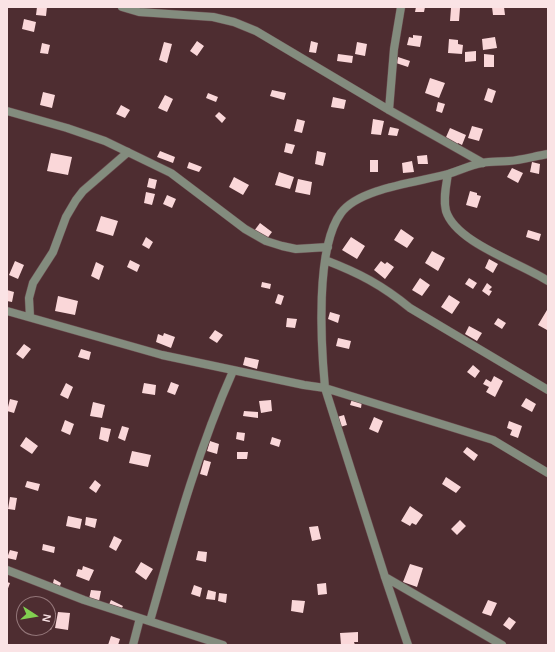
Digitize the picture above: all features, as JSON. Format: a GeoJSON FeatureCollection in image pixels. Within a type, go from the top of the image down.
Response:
{"type":"FeatureCollection","features":[{"type":"Feature","properties":{"kind":"street"},"geometry":{"type":"LineString","coordinates":[[122,7],[139,12],[213,17],[234,22],[256,31],[389,110],[483,163]]}},
{"type":"Feature","properties":{"kind":"street"},"geometry":{"type":"LineString","coordinates":[[389,110],[394,49],[401,7]]}},
{"type":"Feature","properties":{"kind":"street"},"geometry":{"type":"LineString","coordinates":[[7,111],[67,128],[105,141],[171,173],[245,229],[266,241],[296,249],[328,247]]}},
{"type":"Feature","properties":{"kind":"street"},"geometry":{"type":"LineString","coordinates":[[30,317],[29,298],[33,283],[53,252],[66,217],[76,200],[83,191],[128,152]]}},
{"type":"Feature","properties":{"kind":"street"},"geometry":{"type":"LineString","coordinates":[[408,645],[325,388],[322,356],[322,304],[328,247],[334,226],[342,212],[360,198],[381,190],[448,174],[483,163],[511,161],[548,154]]}},
{"type":"Feature","properties":{"kind":"street"},"geometry":{"type":"LineString","coordinates":[[448,174],[445,189],[446,210],[450,221],[460,231],[508,260],[548,280]]}},
{"type":"Feature","properties":{"kind":"street"},"geometry":{"type":"LineString","coordinates":[[326,260],[361,275],[390,292],[410,308],[548,390]]}},
{"type":"Feature","properties":{"kind":"street"},"geometry":{"type":"LineString","coordinates":[[7,311],[162,355],[233,371],[325,388],[493,440],[548,473]]}},
{"type":"Feature","properties":{"kind":"street"},"geometry":{"type":"LineString","coordinates":[[150,622],[186,494],[233,371]]}},
{"type":"Feature","properties":{"kind":"street"},"geometry":{"type":"LineString","coordinates":[[7,570],[84,600],[223,645]]}},
{"type":"Feature","properties":{"kind":"street"},"geometry":{"type":"LineString","coordinates":[[385,577],[502,645]]}},
{"type":"Feature","properties":{"kind":"street"},"geometry":{"type":"LineString","coordinates":[[133,645],[140,618]]}},
{"type":"Feature","properties":{"kind":"building"},"geometry":{"type":"Polygon","coordinates":[[[37,7],[47,7],[46,16],[36,15],[37,7]]]}},
{"type":"Feature","properties":{"kind":"building"},"geometry":{"type":"Polygon","coordinates":[[[416,7],[425,7],[424,12],[415,12],[416,7]]]}},
{"type":"Feature","properties":{"kind":"building"},"geometry":{"type":"Polygon","coordinates":[[[492,7],[504,7],[505,15],[493,15],[492,7]]]}},
{"type":"Feature","properties":{"kind":"building"},"geometry":{"type":"Polygon","coordinates":[[[451,8],[460,8],[459,21],[450,21],[451,8]]]}},
{"type":"Feature","properties":{"kind":"building"},"geometry":{"type":"Polygon","coordinates":[[[24,19],[36,22],[34,32],[22,29],[24,19]]]}},
{"type":"Feature","properties":{"kind":"building"},"geometry":{"type":"Polygon","coordinates":[[[413,35],[422,36],[420,47],[407,45],[409,37],[413,38],[413,35]]]}},
{"type":"Feature","properties":{"kind":"building"},"geometry":{"type":"Polygon","coordinates":[[[495,37],[497,48],[483,50],[482,39],[495,37]]]}},
{"type":"Feature","properties":{"kind":"building"},"geometry":{"type":"Polygon","coordinates":[[[449,39],[458,40],[458,44],[463,45],[462,54],[448,53],[449,39]]]}},
{"type":"Feature","properties":{"kind":"building"},"geometry":{"type":"Polygon","coordinates":[[[197,41],[204,46],[197,56],[190,51],[197,41]]]}},
{"type":"Feature","properties":{"kind":"building"},"geometry":{"type":"Polygon","coordinates":[[[311,41],[318,43],[316,53],[309,52],[311,41]]]}},
{"type":"Feature","properties":{"kind":"building"},"geometry":{"type":"Polygon","coordinates":[[[164,42],[172,44],[167,63],[159,60],[164,42]]]}},
{"type":"Feature","properties":{"kind":"building"},"geometry":{"type":"Polygon","coordinates":[[[357,42],[367,44],[365,56],[355,54],[357,42]]]}},
{"type":"Feature","properties":{"kind":"building"},"geometry":{"type":"Polygon","coordinates":[[[42,43],[50,45],[48,54],[40,53],[42,43]]]}},
{"type":"Feature","properties":{"kind":"building"},"geometry":{"type":"Polygon","coordinates":[[[476,51],[476,61],[465,62],[465,52],[476,51]]]}},
{"type":"Feature","properties":{"kind":"building"},"geometry":{"type":"Polygon","coordinates":[[[338,54],[353,56],[352,63],[337,61],[338,54]]]}},
{"type":"Feature","properties":{"kind":"building"},"geometry":{"type":"Polygon","coordinates":[[[484,54],[494,55],[494,67],[484,67],[484,54]]]}},
{"type":"Feature","properties":{"kind":"building"},"geometry":{"type":"Polygon","coordinates":[[[398,57],[410,61],[408,67],[396,63],[398,57]]]}},
{"type":"Feature","properties":{"kind":"building"},"geometry":{"type":"Polygon","coordinates":[[[430,78],[445,83],[439,98],[425,93],[430,78]]]}},
{"type":"Feature","properties":{"kind":"building"},"geometry":{"type":"Polygon","coordinates":[[[488,88],[496,91],[492,103],[484,100],[488,88]]]}},
{"type":"Feature","properties":{"kind":"building"},"geometry":{"type":"Polygon","coordinates":[[[272,90],[286,93],[284,100],[270,96],[272,90]]]}},
{"type":"Feature","properties":{"kind":"building"},"geometry":{"type":"Polygon","coordinates":[[[43,92],[55,95],[52,108],[40,105],[43,92]]]}},
{"type":"Feature","properties":{"kind":"building"},"geometry":{"type":"Polygon","coordinates":[[[208,93],[218,97],[216,102],[206,98],[208,93]]]}},
{"type":"Feature","properties":{"kind":"building"},"geometry":{"type":"Polygon","coordinates":[[[165,95],[173,99],[167,112],[158,108],[165,95]]]}},
{"type":"Feature","properties":{"kind":"building"},"geometry":{"type":"Polygon","coordinates":[[[333,97],[346,100],[344,109],[331,107],[333,97]]]}},
{"type":"Feature","properties":{"kind":"building"},"geometry":{"type":"Polygon","coordinates":[[[438,102],[445,104],[442,113],[436,111],[438,102]]]}},
{"type":"Feature","properties":{"kind":"building"},"geometry":{"type":"Polygon","coordinates":[[[121,105],[130,110],[125,118],[116,114],[121,105]]]}},
{"type":"Feature","properties":{"kind":"building"},"geometry":{"type":"Polygon","coordinates":[[[219,112],[226,118],[222,123],[215,116],[219,112]]]}},
{"type":"Feature","properties":{"kind":"building"},"geometry":{"type":"Polygon","coordinates":[[[297,119],[305,121],[302,133],[294,131],[297,119]]]}},
{"type":"Feature","properties":{"kind":"building"},"geometry":{"type":"Polygon","coordinates":[[[373,119],[384,121],[381,135],[371,134],[373,119]]]}},
{"type":"Feature","properties":{"kind":"building"},"geometry":{"type":"Polygon","coordinates":[[[472,126],[483,129],[479,141],[468,138],[472,126]]]}},
{"type":"Feature","properties":{"kind":"building"},"geometry":{"type":"Polygon","coordinates":[[[390,127],[399,129],[397,136],[388,135],[390,127]]]}},
{"type":"Feature","properties":{"kind":"building"},"geometry":{"type":"Polygon","coordinates":[[[450,128],[466,135],[462,145],[458,143],[455,150],[443,144],[450,128]]]}},
{"type":"Feature","properties":{"kind":"building"},"geometry":{"type":"Polygon","coordinates":[[[286,143],[295,145],[292,154],[284,152],[286,143]]]}},
{"type":"Feature","properties":{"kind":"building"},"geometry":{"type":"Polygon","coordinates":[[[160,151],[175,157],[173,163],[157,157],[160,151]]]}},
{"type":"Feature","properties":{"kind":"building"},"geometry":{"type":"Polygon","coordinates":[[[317,151],[326,153],[323,166],[315,164],[317,151]]]}},
{"type":"Feature","properties":{"kind":"building"},"geometry":{"type":"Polygon","coordinates":[[[51,153],[72,157],[68,175],[47,171],[51,153]]]}},
{"type":"Feature","properties":{"kind":"building"},"geometry":{"type":"Polygon","coordinates":[[[427,155],[428,164],[418,164],[417,156],[427,155]]]}},
{"type":"Feature","properties":{"kind":"building"},"geometry":{"type":"Polygon","coordinates":[[[370,160],[378,160],[378,172],[370,172],[370,160]]]}},
{"type":"Feature","properties":{"kind":"building"},"geometry":{"type":"Polygon","coordinates":[[[412,161],[414,172],[403,173],[402,163],[412,161]]]}},
{"type":"Feature","properties":{"kind":"building"},"geometry":{"type":"Polygon","coordinates":[[[189,162],[202,167],[199,172],[187,168],[189,162]]]}},
{"type":"Feature","properties":{"kind":"building"},"geometry":{"type":"Polygon","coordinates":[[[532,162],[540,164],[539,174],[530,172],[532,162]]]}},
{"type":"Feature","properties":{"kind":"building"},"geometry":{"type":"Polygon","coordinates":[[[512,168],[523,173],[518,183],[507,177],[512,168]]]}},
{"type":"Feature","properties":{"kind":"building"},"geometry":{"type":"Polygon","coordinates":[[[279,172],[294,177],[290,189],[275,185],[279,172]]]}},
{"type":"Feature","properties":{"kind":"building"},"geometry":{"type":"Polygon","coordinates":[[[234,177],[249,185],[243,195],[229,187],[234,177]]]}},
{"type":"Feature","properties":{"kind":"building"},"geometry":{"type":"Polygon","coordinates":[[[149,178],[157,180],[155,189],[147,187],[149,178]]]}},
{"type":"Feature","properties":{"kind":"building"},"geometry":{"type":"Polygon","coordinates":[[[298,179],[312,182],[310,195],[295,192],[298,179]]]}},
{"type":"Feature","properties":{"kind":"building"},"geometry":{"type":"Polygon","coordinates":[[[470,191],[481,196],[477,208],[466,205],[470,191]]]}},
{"type":"Feature","properties":{"kind":"building"},"geometry":{"type":"Polygon","coordinates":[[[146,192],[155,194],[152,205],[144,203],[146,192]]]}},
{"type":"Feature","properties":{"kind":"building"},"geometry":{"type":"Polygon","coordinates":[[[167,195],[176,199],[172,208],[163,204],[167,195]]]}},
{"type":"Feature","properties":{"kind":"building"},"geometry":{"type":"Polygon","coordinates":[[[101,216],[118,221],[113,236],[96,231],[101,216]]]}},
{"type":"Feature","properties":{"kind":"building"},"geometry":{"type":"Polygon","coordinates":[[[260,223],[272,232],[266,240],[254,231],[260,223]]]}},
{"type":"Feature","properties":{"kind":"building"},"geometry":{"type":"Polygon","coordinates":[[[401,229],[414,238],[407,248],[394,240],[401,229]]]}},
{"type":"Feature","properties":{"kind":"building"},"geometry":{"type":"Polygon","coordinates":[[[528,230],[541,234],[539,241],[526,237],[528,230]]]}},
{"type":"Feature","properties":{"kind":"building"},"geometry":{"type":"Polygon","coordinates":[[[146,237],[153,242],[149,249],[142,245],[146,237]]]}},
{"type":"Feature","properties":{"kind":"building"},"geometry":{"type":"Polygon","coordinates":[[[351,237],[365,246],[357,259],[342,250],[351,237]]]}},
{"type":"Feature","properties":{"kind":"building"},"geometry":{"type":"Polygon","coordinates":[[[432,251],[445,258],[438,271],[425,263],[432,251]]]}},
{"type":"Feature","properties":{"kind":"building"},"geometry":{"type":"Polygon","coordinates":[[[489,259],[498,264],[493,273],[485,268],[489,259]]]}},
{"type":"Feature","properties":{"kind":"building"},"geometry":{"type":"Polygon","coordinates":[[[130,260],[140,265],[137,272],[127,267],[130,260]]]}},
{"type":"Feature","properties":{"kind":"building"},"geometry":{"type":"Polygon","coordinates":[[[15,261],[24,265],[18,279],[9,275],[15,261]]]}},
{"type":"Feature","properties":{"kind":"building"},"geometry":{"type":"Polygon","coordinates":[[[381,261],[385,264],[387,262],[394,267],[385,279],[374,270],[381,261]]]}},
{"type":"Feature","properties":{"kind":"building"},"geometry":{"type":"Polygon","coordinates":[[[96,262],[104,266],[99,280],[91,276],[96,262]]]}},
{"type":"Feature","properties":{"kind":"building"},"geometry":{"type":"Polygon","coordinates":[[[420,278],[430,285],[422,296],[412,290],[420,278]]]}},
{"type":"Feature","properties":{"kind":"building"},"geometry":{"type":"Polygon","coordinates":[[[469,278],[477,283],[473,289],[465,284],[469,278]]]}},
{"type":"Feature","properties":{"kind":"building"},"geometry":{"type":"Polygon","coordinates":[[[262,282],[271,284],[270,289],[261,287],[262,282]]]}},
{"type":"Feature","properties":{"kind":"building"},"geometry":{"type":"Polygon","coordinates":[[[487,283],[492,287],[489,290],[492,291],[489,296],[482,291],[487,283]]]}},
{"type":"Feature","properties":{"kind":"building"},"geometry":{"type":"Polygon","coordinates":[[[7,290],[14,292],[12,302],[7,301],[7,290]]]}},
{"type":"Feature","properties":{"kind":"building"},"geometry":{"type":"Polygon","coordinates":[[[278,294],[284,296],[281,305],[275,303],[278,294]]]}},
{"type":"Feature","properties":{"kind":"building"},"geometry":{"type":"Polygon","coordinates":[[[449,295],[460,302],[452,314],[441,307],[449,295]]]}},
{"type":"Feature","properties":{"kind":"building"},"geometry":{"type":"Polygon","coordinates":[[[58,296],[78,301],[75,315],[55,311],[58,296]]]}},
{"type":"Feature","properties":{"kind":"building"},"geometry":{"type":"Polygon","coordinates":[[[547,310],[548,311],[547,330],[538,325],[547,310]]]}},
{"type":"Feature","properties":{"kind":"building"},"geometry":{"type":"Polygon","coordinates":[[[330,312],[340,315],[338,323],[328,319],[330,312]]]}},
{"type":"Feature","properties":{"kind":"building"},"geometry":{"type":"Polygon","coordinates":[[[287,318],[297,319],[295,328],[286,327],[287,318]]]}},
{"type":"Feature","properties":{"kind":"building"},"geometry":{"type":"Polygon","coordinates":[[[498,318],[506,323],[502,329],[494,324],[498,318]]]}},
{"type":"Feature","properties":{"kind":"building"},"geometry":{"type":"Polygon","coordinates":[[[469,326],[482,333],[477,341],[465,334],[469,326]]]}},
{"type":"Feature","properties":{"kind":"building"},"geometry":{"type":"Polygon","coordinates":[[[215,330],[223,335],[217,343],[209,338],[215,330]]]}},
{"type":"Feature","properties":{"kind":"building"},"geometry":{"type":"Polygon","coordinates":[[[164,333],[175,337],[171,348],[156,342],[158,334],[163,336],[164,333]]]}},
{"type":"Feature","properties":{"kind":"building"},"geometry":{"type":"Polygon","coordinates":[[[338,338],[351,341],[349,349],[336,346],[338,338]]]}},
{"type":"Feature","properties":{"kind":"building"},"geometry":{"type":"Polygon","coordinates":[[[24,344],[31,349],[23,359],[16,354],[24,344]]]}},
{"type":"Feature","properties":{"kind":"building"},"geometry":{"type":"Polygon","coordinates":[[[81,349],[91,352],[89,360],[78,357],[81,349]]]}},
{"type":"Feature","properties":{"kind":"building"},"geometry":{"type":"Polygon","coordinates":[[[245,357],[259,360],[257,369],[243,365],[245,357]]]}},
{"type":"Feature","properties":{"kind":"building"},"geometry":{"type":"Polygon","coordinates":[[[473,365],[480,371],[475,378],[467,372],[473,365]]]}},
{"type":"Feature","properties":{"kind":"building"},"geometry":{"type":"Polygon","coordinates":[[[494,376],[503,381],[495,397],[486,392],[489,387],[483,384],[486,379],[491,382],[494,376]]]}},
{"type":"Feature","properties":{"kind":"building"},"geometry":{"type":"Polygon","coordinates":[[[171,382],[179,385],[175,395],[167,392],[171,382]]]}},
{"type":"Feature","properties":{"kind":"building"},"geometry":{"type":"Polygon","coordinates":[[[66,383],[73,387],[68,399],[60,395],[66,383]]]}},
{"type":"Feature","properties":{"kind":"building"},"geometry":{"type":"Polygon","coordinates":[[[144,383],[156,385],[155,395],[142,393],[144,383]]]}},
{"type":"Feature","properties":{"kind":"building"},"geometry":{"type":"Polygon","coordinates":[[[526,398],[536,404],[532,412],[521,406],[526,398]]]}},
{"type":"Feature","properties":{"kind":"building"},"geometry":{"type":"Polygon","coordinates":[[[10,399],[18,401],[14,413],[7,411],[10,399]]]}},
{"type":"Feature","properties":{"kind":"building"},"geometry":{"type":"Polygon","coordinates":[[[352,399],[362,401],[361,408],[350,405],[352,399]]]}},
{"type":"Feature","properties":{"kind":"building"},"geometry":{"type":"Polygon","coordinates":[[[271,400],[272,411],[261,413],[259,401],[271,400]]]}},
{"type":"Feature","properties":{"kind":"building"},"geometry":{"type":"Polygon","coordinates":[[[93,402],[105,405],[102,418],[90,416],[93,402]]]}},
{"type":"Feature","properties":{"kind":"building"},"geometry":{"type":"Polygon","coordinates":[[[244,411],[258,412],[258,418],[243,416],[244,411]]]}},
{"type":"Feature","properties":{"kind":"building"},"geometry":{"type":"Polygon","coordinates":[[[344,415],[347,425],[340,427],[337,417],[344,415]]]}},
{"type":"Feature","properties":{"kind":"building"},"geometry":{"type":"Polygon","coordinates":[[[374,417],[383,421],[378,433],[369,429],[374,417]]]}},
{"type":"Feature","properties":{"kind":"building"},"geometry":{"type":"Polygon","coordinates":[[[65,420],[74,424],[70,435],[61,431],[65,420]]]}},
{"type":"Feature","properties":{"kind":"building"},"geometry":{"type":"Polygon","coordinates":[[[509,421],[522,426],[518,438],[510,435],[512,430],[507,428],[509,421]]]}},
{"type":"Feature","properties":{"kind":"building"},"geometry":{"type":"Polygon","coordinates":[[[122,426],[129,428],[125,441],[118,438],[122,426]]]}},
{"type":"Feature","properties":{"kind":"building"},"geometry":{"type":"Polygon","coordinates":[[[101,427],[111,429],[108,442],[99,439],[101,427]]]}},
{"type":"Feature","properties":{"kind":"building"},"geometry":{"type":"Polygon","coordinates":[[[237,432],[245,433],[244,441],[236,439],[237,432]]]}},
{"type":"Feature","properties":{"kind":"building"},"geometry":{"type":"Polygon","coordinates":[[[26,437],[38,446],[32,454],[20,446],[26,437]]]}},
{"type":"Feature","properties":{"kind":"building"},"geometry":{"type":"Polygon","coordinates":[[[272,437],[281,440],[279,447],[270,444],[272,437]]]}},
{"type":"Feature","properties":{"kind":"building"},"geometry":{"type":"Polygon","coordinates":[[[210,441],[219,444],[217,454],[207,451],[210,441]]]}},
{"type":"Feature","properties":{"kind":"building"},"geometry":{"type":"Polygon","coordinates":[[[467,447],[478,455],[474,461],[463,452],[467,447]]]}},
{"type":"Feature","properties":{"kind":"building"},"geometry":{"type":"Polygon","coordinates":[[[132,451],[151,455],[148,467],[129,463],[132,451]]]}},
{"type":"Feature","properties":{"kind":"building"},"geometry":{"type":"Polygon","coordinates":[[[237,452],[248,452],[247,459],[237,459],[237,452]]]}},
{"type":"Feature","properties":{"kind":"building"},"geometry":{"type":"Polygon","coordinates":[[[204,460],[211,462],[207,476],[200,474],[204,460]]]}},
{"type":"Feature","properties":{"kind":"building"},"geometry":{"type":"Polygon","coordinates":[[[446,477],[461,487],[456,493],[442,484],[446,477]]]}},
{"type":"Feature","properties":{"kind":"building"},"geometry":{"type":"Polygon","coordinates":[[[95,480],[101,485],[96,493],[89,488],[95,480]]]}},
{"type":"Feature","properties":{"kind":"building"},"geometry":{"type":"Polygon","coordinates":[[[27,481],[40,484],[38,491],[25,487],[27,481]]]}},
{"type":"Feature","properties":{"kind":"building"},"geometry":{"type":"Polygon","coordinates":[[[10,497],[17,498],[15,510],[8,509],[10,497]]]}},
{"type":"Feature","properties":{"kind":"building"},"geometry":{"type":"Polygon","coordinates":[[[410,506],[423,515],[416,525],[412,523],[410,526],[401,521],[410,506]]]}},
{"type":"Feature","properties":{"kind":"building"},"geometry":{"type":"Polygon","coordinates":[[[68,516],[82,519],[80,529],[66,526],[68,516]]]}},
{"type":"Feature","properties":{"kind":"building"},"geometry":{"type":"Polygon","coordinates":[[[86,517],[97,519],[95,528],[85,525],[86,517]]]}},
{"type":"Feature","properties":{"kind":"building"},"geometry":{"type":"Polygon","coordinates":[[[460,520],[466,526],[457,535],[451,529],[460,520]]]}},
{"type":"Feature","properties":{"kind":"building"},"geometry":{"type":"Polygon","coordinates":[[[318,526],[321,539],[312,541],[309,527],[318,526]]]}},
{"type":"Feature","properties":{"kind":"building"},"geometry":{"type":"Polygon","coordinates":[[[114,536],[122,540],[116,551],[109,547],[114,536]]]}},
{"type":"Feature","properties":{"kind":"building"},"geometry":{"type":"Polygon","coordinates":[[[43,544],[55,547],[54,553],[42,550],[43,544]]]}},
{"type":"Feature","properties":{"kind":"building"},"geometry":{"type":"Polygon","coordinates":[[[10,550],[18,552],[16,560],[7,558],[10,550]]]}},
{"type":"Feature","properties":{"kind":"building"},"geometry":{"type":"Polygon","coordinates":[[[198,551],[207,552],[206,562],[196,560],[198,551]]]}},
{"type":"Feature","properties":{"kind":"building"},"geometry":{"type":"Polygon","coordinates":[[[141,562],[153,569],[146,580],[135,572],[141,562]]]}},
{"type":"Feature","properties":{"kind":"building"},"geometry":{"type":"Polygon","coordinates":[[[410,564],[423,568],[417,587],[403,582],[410,564]]]}},
{"type":"Feature","properties":{"kind":"building"},"geometry":{"type":"Polygon","coordinates":[[[83,566],[94,570],[89,581],[76,576],[78,569],[82,570],[83,566]]]}},
{"type":"Feature","properties":{"kind":"building"},"geometry":{"type":"Polygon","coordinates":[[[54,579],[61,583],[59,589],[52,587],[54,579]]]}},
{"type":"Feature","properties":{"kind":"building"},"geometry":{"type":"Polygon","coordinates":[[[7,582],[10,583],[7,591],[7,582]]]}},
{"type":"Feature","properties":{"kind":"building"},"geometry":{"type":"Polygon","coordinates":[[[326,583],[327,594],[318,595],[317,584],[326,583]]]}},
{"type":"Feature","properties":{"kind":"building"},"geometry":{"type":"Polygon","coordinates":[[[194,585],[202,588],[200,597],[191,594],[194,585]]]}},
{"type":"Feature","properties":{"kind":"building"},"geometry":{"type":"Polygon","coordinates":[[[91,590],[101,591],[99,601],[89,599],[91,590]]]}},
{"type":"Feature","properties":{"kind":"building"},"geometry":{"type":"Polygon","coordinates":[[[208,590],[216,592],[215,600],[206,599],[208,590]]]}},
{"type":"Feature","properties":{"kind":"building"},"geometry":{"type":"Polygon","coordinates":[[[219,593],[227,594],[226,603],[218,601],[219,593]]]}},
{"type":"Feature","properties":{"kind":"building"},"geometry":{"type":"Polygon","coordinates":[[[111,600],[123,606],[118,615],[107,609],[111,600]]]}},
{"type":"Feature","properties":{"kind":"building"},"geometry":{"type":"Polygon","coordinates":[[[292,600],[305,601],[303,613],[291,611],[292,600]]]}},
{"type":"Feature","properties":{"kind":"building"},"geometry":{"type":"Polygon","coordinates":[[[488,600],[497,603],[491,616],[482,613],[488,600]]]}},
{"type":"Feature","properties":{"kind":"building"},"geometry":{"type":"Polygon","coordinates":[[[58,612],[70,613],[68,630],[56,628],[58,612]]]}},
{"type":"Feature","properties":{"kind":"building"},"geometry":{"type":"Polygon","coordinates":[[[509,617],[516,622],[510,630],[503,625],[509,617]]]}},
{"type":"Feature","properties":{"kind":"building"},"geometry":{"type":"Polygon","coordinates":[[[358,632],[358,642],[354,642],[355,645],[341,645],[340,633],[358,632]]]}},
{"type":"Feature","properties":{"kind":"building"},"geometry":{"type":"Polygon","coordinates":[[[111,636],[120,639],[118,645],[108,645],[111,636]]]}}]}
